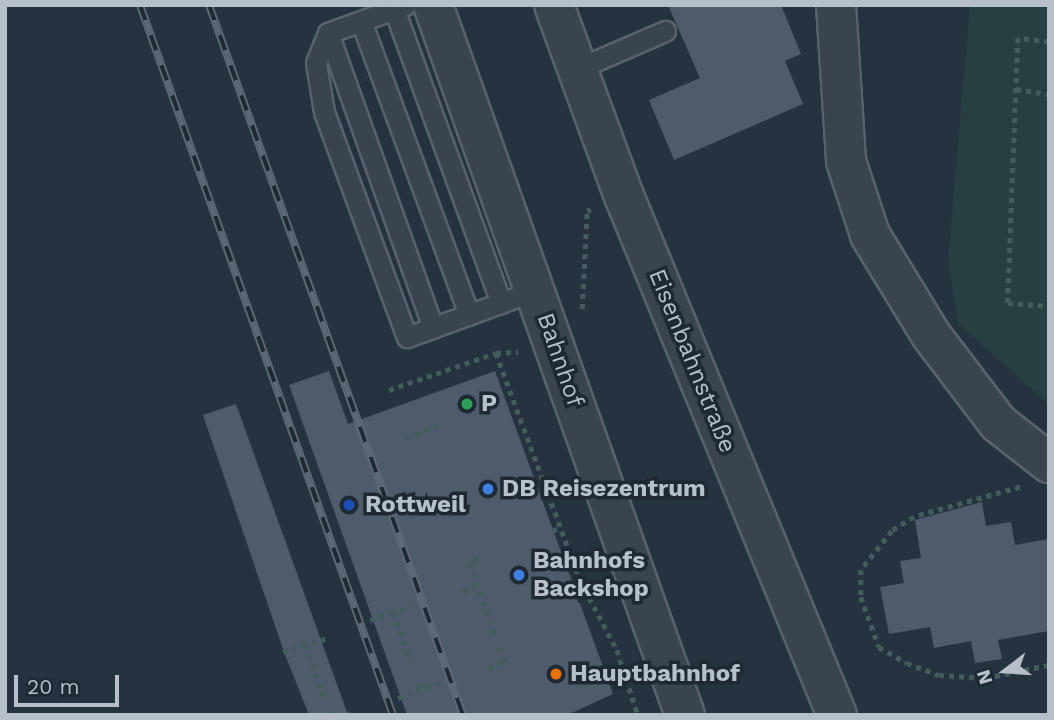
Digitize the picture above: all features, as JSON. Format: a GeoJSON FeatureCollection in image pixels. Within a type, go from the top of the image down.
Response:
{"type":"FeatureCollection","features":[{"type":"Feature","properties":{"kind":"street","name":"Bahnhof"},"geometry":{"type":"LineString","coordinates":[[433,5],[519,296],[685,715]]}},
{"type":"Feature","properties":{"kind":"street","name":"Eisenbahnstraße"},"geometry":{"type":"LineString","coordinates":[[554,5],[577,69],[837,715]]}},
{"type":"Feature","properties":{"kind":"street"},"geometry":{"type":"LineString","coordinates":[[836,5],[846,161],[870,235],[931,335],[1036,474]]}},
{"type":"Feature","properties":{"kind":"lane"},"geometry":{"type":"LineString","coordinates":[[399,7],[519,296],[407,337],[324,111],[316,62],[328,33],[399,7]]}},
{"type":"Feature","properties":{"kind":"lane"},"geometry":{"type":"LineString","coordinates":[[361,22],[469,315]]}},
{"type":"Feature","properties":{"kind":"lane"},"geometry":{"type":"LineString","coordinates":[[577,69],[665,31]]}},
{"type":"Feature","properties":{"kind":"lane"},"geometry":{"type":"LineString","coordinates":[[328,33],[433,328]]}},
{"type":"Feature","properties":{"kind":"path"},"geometry":{"type":"LineString","coordinates":[[1049,42],[1018,38],[1008,303],[1049,306]]}},
{"type":"Feature","properties":{"kind":"path"},"geometry":{"type":"LineString","coordinates":[[1016,89],[1049,94]]}},
{"type":"Feature","properties":{"kind":"path"},"geometry":{"type":"LineString","coordinates":[[581,317],[587,211],[601,205]]}},
{"type":"Feature","properties":{"kind":"path"},"geometry":{"type":"LineString","coordinates":[[389,390],[496,353],[580,580],[617,650],[638,715]]}},
{"type":"Feature","properties":{"kind":"path"},"geometry":{"type":"LineString","coordinates":[[407,438],[443,424]]}},
{"type":"Feature","properties":{"kind":"path"},"geometry":{"type":"LineString","coordinates":[[1036,474],[914,517],[892,531],[861,570],[861,597],[879,648],[907,663],[939,675],[985,678],[1049,665]]}},
{"type":"Feature","properties":{"kind":"path"},"geometry":{"type":"LineString","coordinates":[[552,531],[562,527]]}},
{"type":"Feature","properties":{"kind":"path"},"geometry":{"type":"LineString","coordinates":[[478,559],[470,563],[496,636]]}},
{"type":"Feature","properties":{"kind":"path"},"geometry":{"type":"LineString","coordinates":[[462,592],[478,586]]}},
{"type":"Feature","properties":{"kind":"path"},"geometry":{"type":"LineString","coordinates":[[370,620],[415,604]]}},
{"type":"Feature","properties":{"kind":"path"},"geometry":{"type":"LineString","coordinates":[[394,612],[412,666]]}},
{"type":"Feature","properties":{"kind":"path"},"geometry":{"type":"LineString","coordinates":[[283,652],[325,639]]}},
{"type":"Feature","properties":{"kind":"path"},"geometry":{"type":"LineString","coordinates":[[306,645],[324,697]]}},
{"type":"Feature","properties":{"kind":"path"},"geometry":{"type":"LineString","coordinates":[[489,668],[505,662],[500,648]]}},
{"type":"Feature","properties":{"kind":"path"},"geometry":{"type":"LineString","coordinates":[[398,698],[443,681]]}},
{"type":"Feature","properties":{"kind":"path"},"geometry":{"type":"LineString","coordinates":[[418,682],[420,690]]}},
{"type":"Feature","properties":{"kind":"green space"},"geometry":{"type":"Polygon","coordinates":[[[970,5],[1049,5],[1049,405],[958,323],[948,260],[970,5]]]}},
{"type":"Feature","properties":{"kind":"building"},"geometry":{"type":"Polygon","coordinates":[[[668,5],[781,5],[801,54],[785,61],[803,104],[674,160],[649,100],[700,78],[668,5]]]}},
{"type":"Feature","properties":{"kind":"building"},"geometry":{"type":"Polygon","coordinates":[[[329,371],[348,424],[495,371],[613,694],[567,715],[407,715],[289,385],[329,371]]]}},
{"type":"Feature","properties":{"kind":"building"},"geometry":{"type":"Polygon","coordinates":[[[236,404],[348,715],[309,715],[284,652],[203,415],[236,404]]]}},
{"type":"Feature","properties":{"kind":"building"},"geometry":{"type":"Polygon","coordinates":[[[982,502],[986,526],[1011,522],[1015,545],[1049,539],[1049,631],[998,640],[1002,659],[975,663],[971,641],[934,648],[930,627],[889,634],[880,587],[904,583],[900,561],[921,558],[915,520],[982,502]]]}},
{"type":"Feature","properties":{"kind":"railway"},"geometry":{"type":"LineString","coordinates":[[140,5],[393,715]]}},
{"type":"Feature","properties":{"kind":"railway"},"geometry":{"type":"LineString","coordinates":[[209,5],[463,715]]}},
{"type":"Feature","properties":{"kind":"place","name":"P"},"geometry":{"type":"Point","coordinates":[467,404]}},
{"type":"Feature","properties":{"kind":"place","name":"DB Reisezentrum"},"geometry":{"type":"Point","coordinates":[488,489]}},
{"type":"Feature","properties":{"kind":"place","name":"Rottweil"},"geometry":{"type":"Point","coordinates":[349,505]}},
{"type":"Feature","properties":{"kind":"place","name":"Bahnhofs Backshop"},"geometry":{"type":"Point","coordinates":[519,575]}},
{"type":"Feature","properties":{"kind":"place","name":"Hauptbahnhof"},"geometry":{"type":"Point","coordinates":[556,674]}}]}
